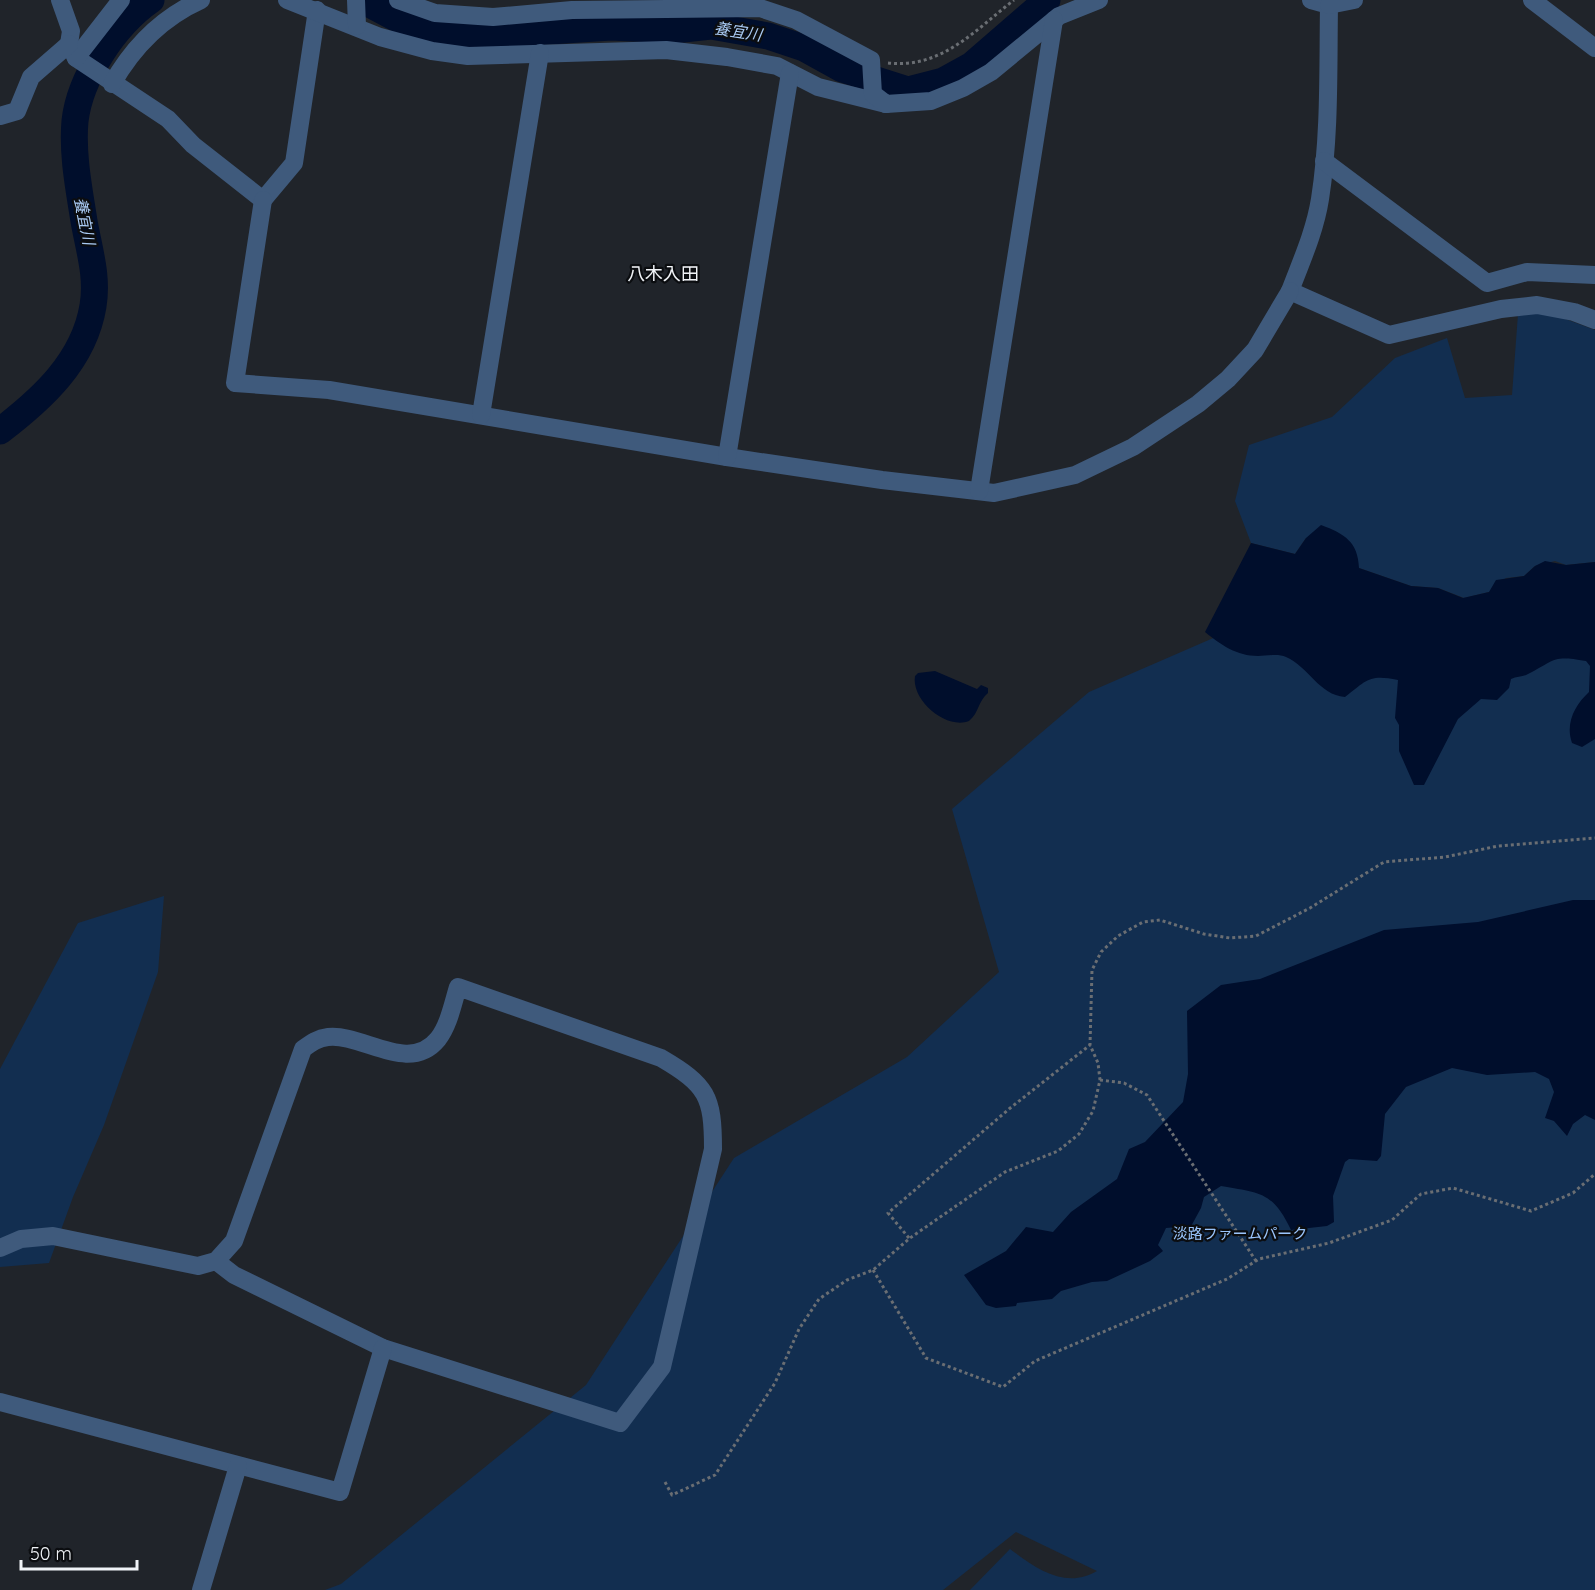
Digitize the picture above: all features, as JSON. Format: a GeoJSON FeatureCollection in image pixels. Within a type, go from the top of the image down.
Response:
{"type":"FeatureCollection","features":[{"type":"Feature","properties":{"kind":"street"},"geometry":{"type":"LineString","coordinates":[[60,0],[71,31],[75,55],[112,84],[168,119],[193,145],[263,200]]}},
{"type":"Feature","properties":{"kind":"street"},"geometry":{"type":"LineString","coordinates":[[0,116],[17,111],[31,77],[75,55],[121,0]]}},
{"type":"Feature","properties":{"kind":"street"},"geometry":{"type":"LineString","coordinates":[[112,84],[138,44],[159,25],[185,7],[201,0]]}},
{"type":"Feature","properties":{"kind":"street"},"geometry":{"type":"LineString","coordinates":[[287,0],[380,37],[432,51],[468,56],[666,50],[753,60],[832,92],[880,99],[931,101],[963,88],[992,72],[1054,20],[1099,0]]}},
{"type":"Feature","properties":{"kind":"street"},"geometry":{"type":"LineString","coordinates":[[356,0],[357,26]]}},
{"type":"Feature","properties":{"kind":"street"},"geometry":{"type":"LineString","coordinates":[[398,0],[435,13],[493,17],[572,10],[760,8],[796,20],[871,60],[880,99]]}},
{"type":"Feature","properties":{"kind":"street"},"geometry":{"type":"LineString","coordinates":[[317,10],[294,163],[263,200],[235,383],[329,390],[727,457],[882,480],[994,493],[1075,475],[1133,447],[1198,404],[1228,379],[1255,350],[1290,291],[1307,247],[1320,201],[1324,161],[1320,2],[1354,0]]}},
{"type":"Feature","properties":{"kind":"street"},"geometry":{"type":"LineString","coordinates":[[1532,0],[1595,48]]}},
{"type":"Feature","properties":{"kind":"street"},"geometry":{"type":"LineString","coordinates":[[979,491],[1054,20]]}},
{"type":"Feature","properties":{"kind":"street"},"geometry":{"type":"LineString","coordinates":[[482,415],[540,53]]}},
{"type":"Feature","properties":{"kind":"street"},"geometry":{"type":"LineString","coordinates":[[727,457],[790,74]]}},
{"type":"Feature","properties":{"kind":"street"},"geometry":{"type":"LineString","coordinates":[[1324,161],[1487,283],[1527,272],[1595,275]]}},
{"type":"Feature","properties":{"kind":"street"},"geometry":{"type":"LineString","coordinates":[[1290,291],[1389,335],[1501,309],[1537,305],[1574,312],[1595,320]]}},
{"type":"Feature","properties":{"kind":"street"},"geometry":{"type":"LineString","coordinates":[[0,1248],[21,1239],[53,1236],[198,1266],[216,1260],[234,1241],[303,1049],[314,1040],[329,1036],[393,1053],[409,1053],[426,1049],[438,1040],[446,1026],[458,987],[661,1058],[686,1072],[702,1087],[713,1113],[713,1149],[662,1367],[620,1423],[383,1348],[234,1275],[216,1260]]}},
{"type":"Feature","properties":{"kind":"street"},"geometry":{"type":"LineString","coordinates":[[0,1402],[340,1492],[383,1348]]}},
{"type":"Feature","properties":{"kind":"street"},"geometry":{"type":"LineString","coordinates":[[201,1590],[238,1466]]}},
{"type":"Feature","properties":{"kind":"path"},"geometry":{"type":"LineString","coordinates":[[871,60],[908,64],[940,56],[985,26],[1014,0]]}},
{"type":"Feature","properties":{"kind":"path"},"geometry":{"type":"LineString","coordinates":[[665,1482],[672,1495],[715,1475],[775,1383],[799,1329],[819,1299],[846,1280],[873,1270],[910,1238],[1005,1172],[1058,1151],[1079,1134],[1093,1111],[1100,1080],[1098,1063],[1090,1045],[1092,970],[1101,952],[1118,936],[1143,922],[1160,920],[1204,934],[1230,938],[1256,936],[1310,908],[1384,862],[1445,857],[1498,846],[1595,838]]}},
{"type":"Feature","properties":{"kind":"path"},"geometry":{"type":"LineString","coordinates":[[910,1238],[888,1213],[1009,1109],[1090,1045]]}},
{"type":"Feature","properties":{"kind":"path"},"geometry":{"type":"LineString","coordinates":[[1100,1080],[1139,1088],[1148,1095],[1256,1261]]}},
{"type":"Feature","properties":{"kind":"path"},"geometry":{"type":"LineString","coordinates":[[873,1270],[926,1358],[1003,1387],[1035,1361],[1227,1279],[1256,1261],[1329,1243],[1392,1220],[1421,1194],[1453,1188],[1531,1211],[1573,1193],[1595,1174]]}},
{"type":"Feature","properties":{"kind":"green space"},"geometry":{"type":"Polygon","coordinates":[[[1518,314],[1552,314],[1595,330],[1595,562],[1566,565],[1555,561],[1535,566],[1524,576],[1506,578],[1489,592],[1464,598],[1438,588],[1411,586],[1359,568],[1306,538],[1295,554],[1251,543],[1235,501],[1249,445],[1332,417],[1395,358],[1447,338],[1465,398],[1512,395],[1518,314]]]}},
{"type":"Feature","properties":{"kind":"green space","name":"淡路ファームパーク"},"geometry":{"type":"Polygon","coordinates":[[[1595,600],[1595,1590],[970,1590],[1010,1549],[1041,1569],[1062,1577],[1074,1578],[1097,1571],[1016,1532],[943,1590],[325,1590],[341,1584],[586,1385],[734,1158],[907,1057],[999,972],[952,809],[1089,692],[1294,603],[1595,600]]]}},
{"type":"Feature","properties":{"kind":"green space"},"geometry":{"type":"Polygon","coordinates":[[[164,896],[158,972],[104,1125],[73,1197],[49,1263],[0,1267],[0,1069],[78,923],[164,896]]]}},
{"type":"Feature","properties":{"kind":"shaded area"},"geometry":{"type":"Polygon","coordinates":[[[1321,525],[1349,540],[1356,552],[1359,568],[1411,586],[1438,588],[1463,598],[1489,592],[1496,580],[1524,576],[1545,561],[1566,565],[1595,562],[1595,739],[1582,747],[1572,743],[1570,736],[1573,715],[1579,703],[1589,692],[1590,666],[1586,661],[1554,660],[1526,675],[1511,679],[1509,688],[1497,700],[1481,699],[1458,719],[1424,785],[1414,785],[1399,751],[1399,725],[1395,718],[1398,680],[1374,678],[1345,697],[1336,695],[1321,686],[1301,667],[1286,657],[1280,655],[1250,656],[1236,652],[1205,632],[1251,543],[1295,554],[1306,538],[1321,525]]]}},
{"type":"Feature","properties":{"kind":"shaded area"},"geometry":{"type":"Polygon","coordinates":[[[935,671],[977,689],[981,685],[988,688],[988,693],[969,721],[960,723],[950,721],[932,711],[924,703],[915,685],[915,676],[918,673],[935,671]]]}},
{"type":"Feature","properties":{"kind":"shaded area"},"geometry":{"type":"Polygon","coordinates":[[[1573,900],[1595,900],[1595,1120],[1585,1115],[1573,1124],[1567,1136],[1554,1121],[1545,1118],[1554,1092],[1549,1079],[1535,1072],[1487,1075],[1452,1068],[1406,1087],[1385,1114],[1381,1156],[1377,1161],[1349,1159],[1345,1162],[1333,1196],[1334,1222],[1327,1226],[1291,1230],[1278,1208],[1264,1196],[1221,1186],[1204,1197],[1201,1208],[1183,1241],[1177,1241],[1178,1227],[1166,1228],[1158,1245],[1163,1251],[1150,1261],[1107,1281],[1092,1282],[1061,1291],[1052,1299],[996,1308],[986,1305],[964,1275],[1006,1251],[1026,1227],[1053,1232],[1071,1212],[1117,1179],[1129,1149],[1145,1142],[1183,1102],[1188,1074],[1187,1011],[1221,985],[1260,979],[1384,930],[1478,922],[1573,900]]]}},
{"type":"Feature","properties":{"kind":"waterway","name":"養宜川"},"geometry":{"type":"LineString","coordinates":[[0,431],[31,406],[59,377],[81,344],[88,326],[93,306],[94,284],[75,159],[74,133],[78,104],[101,53],[125,23],[151,0]]}},
{"type":"Feature","properties":{"kind":"waterway","name":"養宜川"},"geometry":{"type":"LineString","coordinates":[[362,0],[413,27],[471,36],[611,27],[674,30],[711,26],[768,36],[804,48],[842,69],[908,90],[943,81],[972,65],[1047,0]]}},
{"type":"Feature","properties":{"kind":"district","name":"八木入田"},"geometry":{"type":"Point","coordinates":[663,274]}}]}
